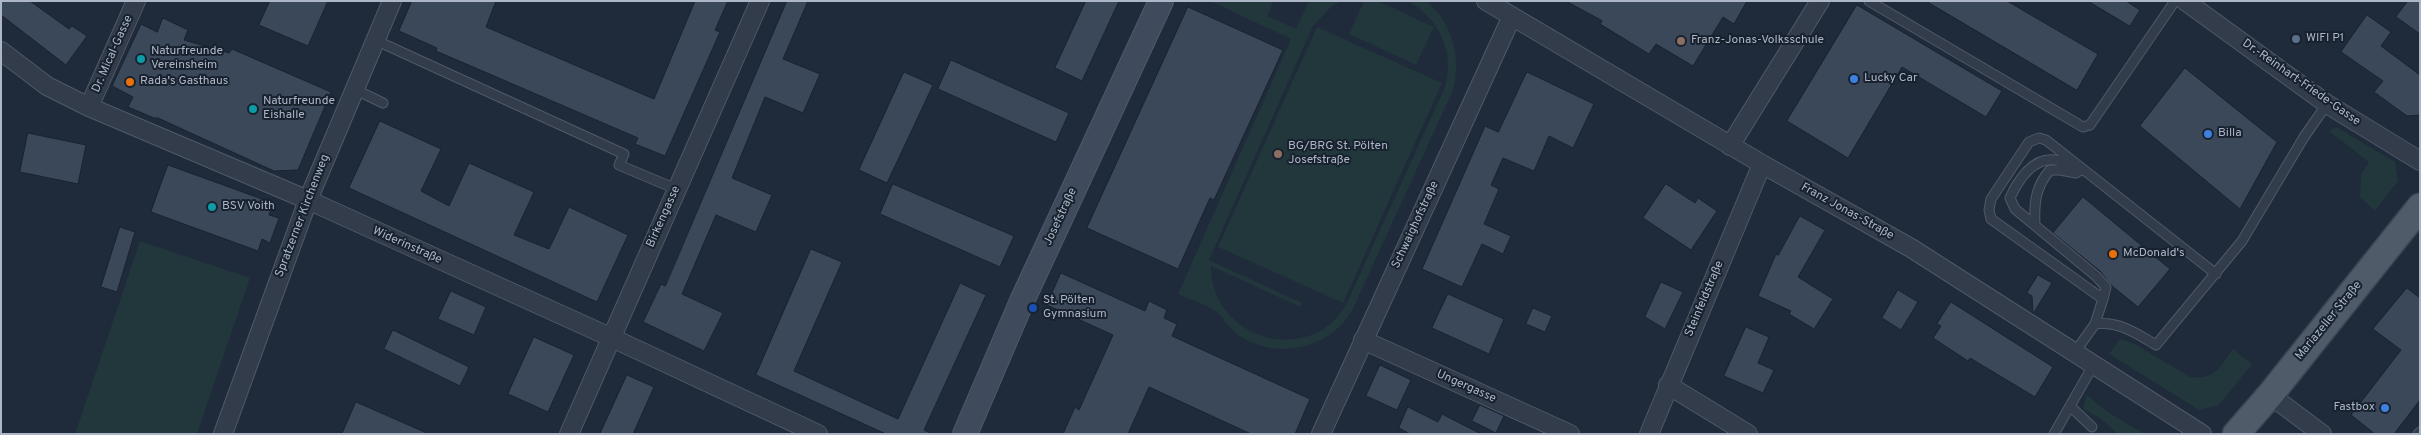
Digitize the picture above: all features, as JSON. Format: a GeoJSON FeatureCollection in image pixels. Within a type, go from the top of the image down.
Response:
{"type":"FeatureCollection","features":[{"type":"Feature","properties":{"kind":"main road","name":"Mariazeller Straße"},"geometry":{"type":"LineString","coordinates":[[2236,434],[2270,395],[2419,210]]}},
{"type":"Feature","properties":{"kind":"street","name":"Dr. Mical-Gasse"},"geometry":{"type":"LineString","coordinates":[[89,107],[136,1]]}},
{"type":"Feature","properties":{"kind":"street","name":"Spratzerner Kirchenweg"},"geometry":{"type":"LineString","coordinates":[[223,434],[308,200],[392,1]]}},
{"type":"Feature","properties":{"kind":"street","name":"Birkengasse"},"geometry":{"type":"LineString","coordinates":[[569,434],[610,337],[760,1]]}},
{"type":"Feature","properties":{"kind":"street","name":"Josefstraße"},"geometry":{"type":"LineString","coordinates":[[965,434],[1022,301],[1161,1]]}},
{"type":"Feature","properties":{"kind":"street","name":"Franz Jonas-Straße"},"geometry":{"type":"LineString","coordinates":[[1486,1],[1730,146],[1911,248],[2202,434]]}},
{"type":"Feature","properties":{"kind":"street"},"geometry":{"type":"LineString","coordinates":[[1730,146],[1820,1]]}},
{"type":"Feature","properties":{"kind":"street","name":"Dr.-Reinhart-Friede-Gasse"},"geometry":{"type":"LineString","coordinates":[[2185,1],[2327,104],[2420,161]]}},
{"type":"Feature","properties":{"kind":"street","name":"Schwaighofstraße"},"geometry":{"type":"LineString","coordinates":[[1321,434],[1512,16]]}},
{"type":"Feature","properties":{"kind":"street","name":"Widerinstraße"},"geometry":{"type":"LineString","coordinates":[[1,51],[47,86],[89,107],[308,200],[818,434]]}},
{"type":"Feature","properties":{"kind":"street","name":"Steinfeldstraße"},"geometry":{"type":"LineString","coordinates":[[1649,434],[1762,164]]}},
{"type":"Feature","properties":{"kind":"street","name":"Ungergasse"},"geometry":{"type":"LineString","coordinates":[[1363,340],[1570,434]]}},
{"type":"Feature","properties":{"kind":"street"},"geometry":{"type":"LineString","coordinates":[[1668,386],[1748,434]]}},
{"type":"Feature","properties":{"kind":"street"},"geometry":{"type":"LineString","coordinates":[[2270,395],[2322,434]]}},
{"type":"Feature","properties":{"kind":"lane"},"geometry":{"type":"LineString","coordinates":[[1869,1],[2083,127],[2090,125],[2175,1]]}},
{"type":"Feature","properties":{"kind":"lane"},"geometry":{"type":"LineString","coordinates":[[375,40],[624,154],[619,165],[676,189]]}},
{"type":"Feature","properties":{"kind":"lane"},"geometry":{"type":"LineString","coordinates":[[354,89],[383,103]]}},
{"type":"Feature","properties":{"kind":"lane"},"geometry":{"type":"LineString","coordinates":[[2095,324],[2108,322],[2129,328],[2156,345],[2242,241],[2304,137],[2327,104]]}},
{"type":"Feature","properties":{"kind":"lane"},"geometry":{"type":"LineString","coordinates":[[2103,299],[1991,219],[1989,210],[1991,199],[2030,142],[2039,138],[2046,140],[2216,274]]}},
{"type":"Feature","properties":{"kind":"lane"},"geometry":{"type":"LineString","coordinates":[[2075,352],[2095,324],[2106,287],[2015,209],[2010,198],[2034,164],[2043,160],[2056,160],[2094,177]]}},
{"type":"Feature","properties":{"kind":"lane"},"geometry":{"type":"LineString","coordinates":[[2035,225],[2034,204],[2038,189],[2042,179],[2050,170],[2060,170],[2094,177]]}},
{"type":"Feature","properties":{"kind":"lane"},"geometry":{"type":"LineString","coordinates":[[2054,434],[2094,364]]}},
{"type":"Feature","properties":{"kind":"lane"},"geometry":{"type":"LineString","coordinates":[[2070,407],[2092,427]]}},
{"type":"Feature","properties":{"kind":"green space"},"geometry":{"type":"Polygon","coordinates":[[[1210,1],[1274,1],[1267,16],[1296,29],[1309,1],[1341,1],[1330,8],[1313,26],[1209,260],[1302,303],[1300,307],[1211,266],[1214,287],[1222,305],[1234,319],[1250,330],[1268,337],[1287,340],[1306,337],[1328,326],[1346,305],[1445,87],[1448,61],[1442,37],[1428,17],[1408,1],[1424,1],[1432,6],[1449,31],[1455,50],[1456,70],[1453,90],[1352,311],[1342,324],[1330,334],[1317,342],[1302,347],[1286,349],[1255,344],[1237,334],[1213,309],[1178,294],[1291,39],[1210,1]]]}},
{"type":"Feature","properties":{"kind":"green space"},"geometry":{"type":"Polygon","coordinates":[[[1364,1],[1378,1],[1434,27],[1416,65],[1349,34],[1364,1]]]}},
{"type":"Feature","properties":{"kind":"green space"},"geometry":{"type":"Polygon","coordinates":[[[1317,27],[1442,83],[1343,303],[1218,247],[1317,27]]]}},
{"type":"Feature","properties":{"kind":"green space"},"geometry":{"type":"Polygon","coordinates":[[[2338,128],[2395,162],[2398,181],[2375,211],[2360,197],[2361,174],[2369,162],[2329,131],[2338,128]]]}},
{"type":"Feature","properties":{"kind":"green space"},"geometry":{"type":"Polygon","coordinates":[[[140,241],[250,278],[197,434],[75,434],[140,241]]]}},
{"type":"Feature","properties":{"kind":"green space"},"geometry":{"type":"Polygon","coordinates":[[[2120,339],[2133,343],[2190,377],[2205,376],[2216,371],[2233,349],[2252,364],[2219,405],[2199,410],[2109,354],[2120,339]]]}},
{"type":"Feature","properties":{"kind":"green space"},"geometry":{"type":"Polygon","coordinates":[[[2087,395],[2109,413],[2145,434],[2118,434],[2100,418],[2083,409],[2087,395]]]}},
{"type":"Feature","properties":{"kind":"building"},"geometry":{"type":"Polygon","coordinates":[[[1,1],[30,1],[69,29],[72,26],[87,36],[66,65],[1,15],[1,1]]]}},
{"type":"Feature","properties":{"kind":"building"},"geometry":{"type":"Polygon","coordinates":[[[270,1],[328,1],[308,46],[259,25],[270,1]]]}},
{"type":"Feature","properties":{"kind":"building"},"geometry":{"type":"Polygon","coordinates":[[[412,1],[496,1],[486,27],[654,99],[695,1],[728,1],[715,30],[720,32],[665,156],[635,144],[638,138],[436,51],[437,48],[399,31],[412,1]]]}},
{"type":"Feature","properties":{"kind":"building"},"geometry":{"type":"Polygon","coordinates":[[[787,1],[808,1],[783,59],[820,74],[803,113],[765,97],[732,178],[772,195],[756,232],[716,215],[682,294],[723,313],[704,351],[643,322],[661,284],[665,286],[787,1]]]}},
{"type":"Feature","properties":{"kind":"building"},"geometry":{"type":"Polygon","coordinates":[[[1086,1],[1119,1],[1082,81],[1055,68],[1086,1]]]}},
{"type":"Feature","properties":{"kind":"building","name":"Franz-Jonas-Volksschule"},"geometry":{"type":"Polygon","coordinates":[[[1566,1],[1747,1],[1734,24],[1723,17],[1693,66],[1656,44],[1649,54],[1600,24],[1602,21],[1566,1]]]}},
{"type":"Feature","properties":{"kind":"building"},"geometry":{"type":"Polygon","coordinates":[[[1926,1],[2007,1],[2098,54],[2077,90],[1926,1]]]}},
{"type":"Feature","properties":{"kind":"building"},"geometry":{"type":"Polygon","coordinates":[[[2088,1],[2126,1],[2140,10],[2130,26],[2088,1]]]}},
{"type":"Feature","properties":{"kind":"building"},"geometry":{"type":"Polygon","coordinates":[[[2408,1],[2420,1],[2420,34],[2396,17],[2408,1]]]}},
{"type":"Feature","properties":{"kind":"building","name":"Lucky Car"},"geometry":{"type":"Polygon","coordinates":[[[1857,5],[2002,91],[1986,117],[1902,67],[1848,158],[1787,121],[1857,5]]]}},
{"type":"Feature","properties":{"kind":"building"},"geometry":{"type":"Polygon","coordinates":[[[1188,7],[1283,50],[1214,200],[1210,198],[1178,269],[1087,228],[1188,7]]]}},
{"type":"Feature","properties":{"kind":"building"},"geometry":{"type":"Polygon","coordinates":[[[2367,15],[2391,32],[2381,46],[2420,75],[2420,115],[2407,116],[2374,92],[2383,81],[2341,52],[2367,15]]]}},
{"type":"Feature","properties":{"kind":"building","name":"Naturfreunde Eishalle"},"geometry":{"type":"Polygon","coordinates":[[[163,18],[188,30],[184,40],[229,53],[232,49],[331,92],[298,170],[274,171],[158,118],[128,107],[133,97],[112,86],[141,24],[157,32],[163,18]]]}},
{"type":"Feature","properties":{"kind":"building"},"geometry":{"type":"Polygon","coordinates":[[[951,60],[1069,113],[1056,142],[938,89],[951,60]]]}},
{"type":"Feature","properties":{"kind":"building","name":"Billa"},"geometry":{"type":"Polygon","coordinates":[[[2185,68],[2277,142],[2240,209],[2140,126],[2185,68]]]}},
{"type":"Feature","properties":{"kind":"building"},"geometry":{"type":"Polygon","coordinates":[[[904,72],[933,85],[887,183],[859,170],[904,72]]]}},
{"type":"Feature","properties":{"kind":"building"},"geometry":{"type":"Polygon","coordinates":[[[1527,72],[1594,104],[1573,148],[1549,136],[1534,171],[1503,158],[1491,185],[1499,189],[1484,224],[1511,236],[1503,254],[1482,244],[1462,287],[1422,269],[1485,126],[1498,132],[1527,72]]]}},
{"type":"Feature","properties":{"kind":"building"},"geometry":{"type":"Polygon","coordinates":[[[380,121],[441,149],[421,191],[449,206],[469,163],[534,192],[514,235],[549,249],[569,207],[628,235],[597,302],[349,188],[380,121]]]}},
{"type":"Feature","properties":{"kind":"building"},"geometry":{"type":"Polygon","coordinates":[[[28,133],[86,145],[78,184],[20,172],[28,133]]]}},
{"type":"Feature","properties":{"kind":"building","name":"BSV Voith"},"geometry":{"type":"Polygon","coordinates":[[[168,165],[273,203],[269,215],[279,218],[270,243],[262,239],[258,251],[151,212],[168,165]]]}},
{"type":"Feature","properties":{"kind":"building"},"geometry":{"type":"Polygon","coordinates":[[[893,184],[1014,236],[1000,267],[880,214],[893,184]]]}},
{"type":"Feature","properties":{"kind":"building"},"geometry":{"type":"Polygon","coordinates":[[[1666,184],[1695,203],[1698,198],[1717,211],[1691,250],[1643,218],[1666,184]]]}},
{"type":"Feature","properties":{"kind":"building","name":"McDonald's"},"geometry":{"type":"Polygon","coordinates":[[[2083,197],[2170,269],[2138,307],[2112,286],[2100,271],[2053,233],[2083,197]]]}},
{"type":"Feature","properties":{"kind":"building"},"geometry":{"type":"Polygon","coordinates":[[[1800,216],[1825,230],[1798,277],[1833,299],[1814,329],[1789,314],[1791,311],[1758,296],[1776,254],[1778,255],[1800,216]]]}},
{"type":"Feature","properties":{"kind":"building"},"geometry":{"type":"Polygon","coordinates":[[[120,227],[135,232],[117,292],[101,287],[120,227]]]}},
{"type":"Feature","properties":{"kind":"building"},"geometry":{"type":"Polygon","coordinates":[[[811,249],[842,262],[794,371],[898,419],[960,283],[986,295],[924,430],[932,434],[886,434],[756,375],[811,249]]]}},
{"type":"Feature","properties":{"kind":"building"},"geometry":{"type":"Polygon","coordinates":[[[1061,273],[1145,311],[1149,301],[1167,310],[1164,318],[1177,324],[1172,336],[1310,399],[1295,434],[1251,434],[1149,387],[1128,434],[1063,434],[1075,407],[1079,410],[1113,335],[1047,305],[1061,273]]]}},
{"type":"Feature","properties":{"kind":"building"},"geometry":{"type":"Polygon","coordinates":[[[2038,275],[2052,283],[2033,314],[2032,296],[2027,293],[2038,275]]]}},
{"type":"Feature","properties":{"kind":"building"},"geometry":{"type":"Polygon","coordinates":[[[1661,282],[1683,292],[1665,329],[1645,317],[1661,282]]]}},
{"type":"Feature","properties":{"kind":"building"},"geometry":{"type":"Polygon","coordinates":[[[2407,288],[2420,298],[2420,400],[2394,434],[2375,434],[2351,415],[2401,350],[2373,329],[2407,288]]]}},
{"type":"Feature","properties":{"kind":"building"},"geometry":{"type":"Polygon","coordinates":[[[1898,290],[1918,302],[1901,330],[1882,318],[1898,290]]]}},
{"type":"Feature","properties":{"kind":"building"},"geometry":{"type":"Polygon","coordinates":[[[451,291],[486,307],[474,335],[438,319],[451,291]]]}},
{"type":"Feature","properties":{"kind":"building"},"geometry":{"type":"Polygon","coordinates":[[[1448,294],[1504,319],[1489,354],[1432,328],[1448,294]]]}},
{"type":"Feature","properties":{"kind":"building"},"geometry":{"type":"Polygon","coordinates":[[[1951,302],[2053,367],[2035,397],[1970,358],[1968,361],[1933,338],[1941,326],[1937,324],[1951,302]]]}},
{"type":"Feature","properties":{"kind":"building"},"geometry":{"type":"Polygon","coordinates":[[[1533,308],[1552,316],[1545,332],[1526,324],[1533,308]]]}},
{"type":"Feature","properties":{"kind":"building"},"geometry":{"type":"Polygon","coordinates":[[[1746,327],[1769,337],[1758,363],[1774,370],[1763,393],[1724,376],[1746,327]]]}},
{"type":"Feature","properties":{"kind":"building"},"geometry":{"type":"Polygon","coordinates":[[[393,330],[469,367],[460,386],[384,349],[393,330]]]}},
{"type":"Feature","properties":{"kind":"building"},"geometry":{"type":"Polygon","coordinates":[[[534,337],[574,355],[548,412],[508,394],[534,337]]]}},
{"type":"Feature","properties":{"kind":"building"},"geometry":{"type":"Polygon","coordinates":[[[1380,365],[1411,380],[1397,410],[1366,396],[1380,365]]]}},
{"type":"Feature","properties":{"kind":"building"},"geometry":{"type":"Polygon","coordinates":[[[627,375],[654,387],[633,434],[600,434],[627,375]]]}},
{"type":"Feature","properties":{"kind":"building"},"geometry":{"type":"Polygon","coordinates":[[[356,402],[429,434],[342,434],[356,402]]]}},
{"type":"Feature","properties":{"kind":"building"},"geometry":{"type":"Polygon","coordinates":[[[1480,405],[1504,416],[1496,433],[1472,421],[1480,405]]]}},
{"type":"Feature","properties":{"kind":"building"},"geometry":{"type":"Polygon","coordinates":[[[1408,407],[1438,422],[1442,414],[1481,434],[1410,434],[1399,428],[1408,407]]]}},
{"type":"Feature","properties":{"kind":"place","name":"WIFI P1"},"geometry":{"type":"Point","coordinates":[2296,39]}},
{"type":"Feature","properties":{"kind":"place","name":"Franz-Jonas-Volksschule"},"geometry":{"type":"Point","coordinates":[1681,41]}},
{"type":"Feature","properties":{"kind":"place","name":"Naturfreunde Vereinsheim"},"geometry":{"type":"Point","coordinates":[141,59]}},
{"type":"Feature","properties":{"kind":"place","name":"Lucky Car"},"geometry":{"type":"Point","coordinates":[1854,79]}},
{"type":"Feature","properties":{"kind":"place","name":"Rada's Gasthaus"},"geometry":{"type":"Point","coordinates":[130,82]}},
{"type":"Feature","properties":{"kind":"place","name":"Naturfreunde Eishalle"},"geometry":{"type":"Point","coordinates":[253,109]}},
{"type":"Feature","properties":{"kind":"place","name":"Billa"},"geometry":{"type":"Point","coordinates":[2208,134]}},
{"type":"Feature","properties":{"kind":"place","name":"BG/BRG St. Pölten Josefstraße"},"geometry":{"type":"Point","coordinates":[1278,154]}},
{"type":"Feature","properties":{"kind":"place","name":"BSV Voith"},"geometry":{"type":"Point","coordinates":[212,207]}},
{"type":"Feature","properties":{"kind":"place","name":"McDonald's"},"geometry":{"type":"Point","coordinates":[2113,254]}},
{"type":"Feature","properties":{"kind":"place","name":"St. Pölten Gymnasium"},"geometry":{"type":"Point","coordinates":[1033,308]}},
{"type":"Feature","properties":{"kind":"place","name":"Fastbox"},"geometry":{"type":"Point","coordinates":[2385,408]}}]}
